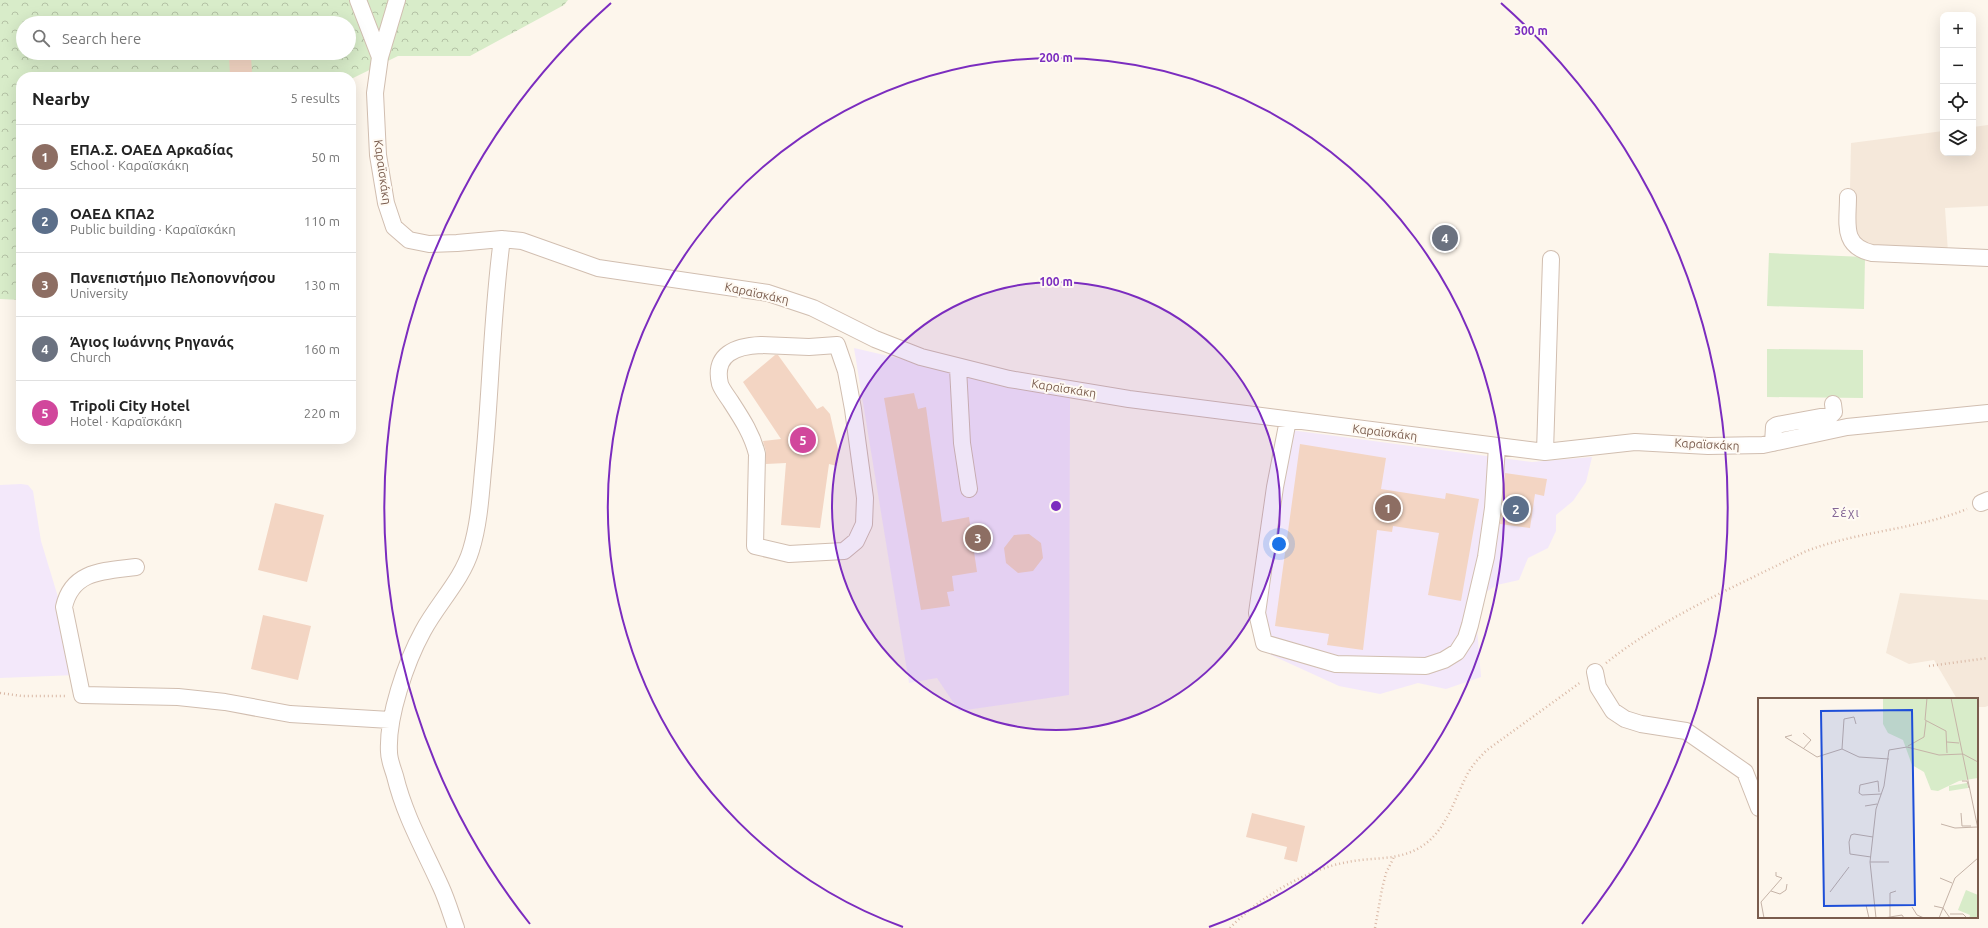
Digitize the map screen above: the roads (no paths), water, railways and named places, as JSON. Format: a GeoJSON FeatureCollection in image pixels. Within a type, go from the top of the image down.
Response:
{"type":"FeatureCollection","features":[{"type":"Feature","properties":{"kind":"street"},"geometry":{"type":"LineString","coordinates":[[358,0],[380,57]]}},
{"type":"Feature","properties":{"kind":"street","name":"Καραϊσκάκη"},"geometry":{"type":"LineString","coordinates":[[397,0],[380,57],[375,93],[378,155],[386,203],[394,227],[409,240],[429,244],[502,239],[522,241],[579,263],[598,268],[768,293],[813,308],[875,339],[921,357],[958,368],[1069,389],[1288,420],[1545,452],[1635,442],[1739,447],[1773,443],[1847,427],[1988,413]]}},
{"type":"Feature","properties":{"kind":"street"},"geometry":{"type":"LineString","coordinates":[[1848,197],[1848,234],[1856,247],[1872,253],[1988,258]]}},
{"type":"Feature","properties":{"kind":"street"},"geometry":{"type":"LineString","coordinates":[[456,928],[442,888],[414,833],[398,788],[389,753],[390,720],[409,660],[423,630],[450,592],[467,562],[472,549],[480,498],[487,426],[496,282],[502,239]]}},
{"type":"Feature","properties":{"kind":"street"},"geometry":{"type":"LineString","coordinates":[[1545,452],[1551,259]]}},
{"type":"Feature","properties":{"kind":"street"},"geometry":{"type":"LineString","coordinates":[[837,345],[849,326]]}},
{"type":"Feature","properties":{"kind":"street"},"geometry":{"type":"LineString","coordinates":[[761,344],[808,347],[837,345],[846,371],[853,410],[865,498],[864,524],[856,541],[844,551],[789,554],[755,546],[757,454],[754,440],[720,385],[719,371],[722,360],[732,351],[743,346],[761,344]]}},
{"type":"Feature","properties":{"kind":"street"},"geometry":{"type":"LineString","coordinates":[[958,368],[962,443],[969,489]]}},
{"type":"Feature","properties":{"kind":"street"},"geometry":{"type":"LineString","coordinates":[[1773,443],[1774,427],[1777,425],[1831,415],[1834,412],[1833,404]]}},
{"type":"Feature","properties":{"kind":"street"},"geometry":{"type":"LineString","coordinates":[[1288,420],[1275,487],[1257,613],[1264,643],[1336,664],[1426,666],[1444,660],[1457,652],[1466,638],[1470,626],[1486,557],[1493,508],[1497,446]]}},
{"type":"Feature","properties":{"kind":"street"},"geometry":{"type":"LineString","coordinates":[[136,567],[87,576],[74,584],[67,594],[64,607],[82,696],[178,696],[225,702],[290,714],[390,720]]}},
{"type":"Feature","properties":{"kind":"street"},"geometry":{"type":"LineString","coordinates":[[1595,672],[1598,687],[1613,712],[1625,719],[1641,724],[1686,731],[1745,772],[1758,805]]}},
{"type":"Feature","properties":{"kind":"place","name":"Άγιος Ιωάννης Ρηγανάς"},"geometry":{"type":"Point","coordinates":[1445,238]}},
{"type":"Feature","properties":{"kind":"place","name":"Tripoli City Hotel"},"geometry":{"type":"Point","coordinates":[803,440]}},
{"type":"Feature","properties":{"kind":"place","name":"ΕΠΑ.Σ. ΟΑΕΔ Αρκαδίας"},"geometry":{"type":"Point","coordinates":[1388,508]}},
{"type":"Feature","properties":{"kind":"place","name":"ΟΑΕΔ ΚΠΑ2"},"geometry":{"type":"Point","coordinates":[1516,509]}},
{"type":"Feature","properties":{"kind":"place","name":"Πανεπιστήμιο Πελοποννήσου"},"geometry":{"type":"Point","coordinates":[978,538]}},
{"type":"Feature","properties":{"kind":"district","name":"Σέχι"},"geometry":{"type":"Point","coordinates":[1846,512]}}]}
